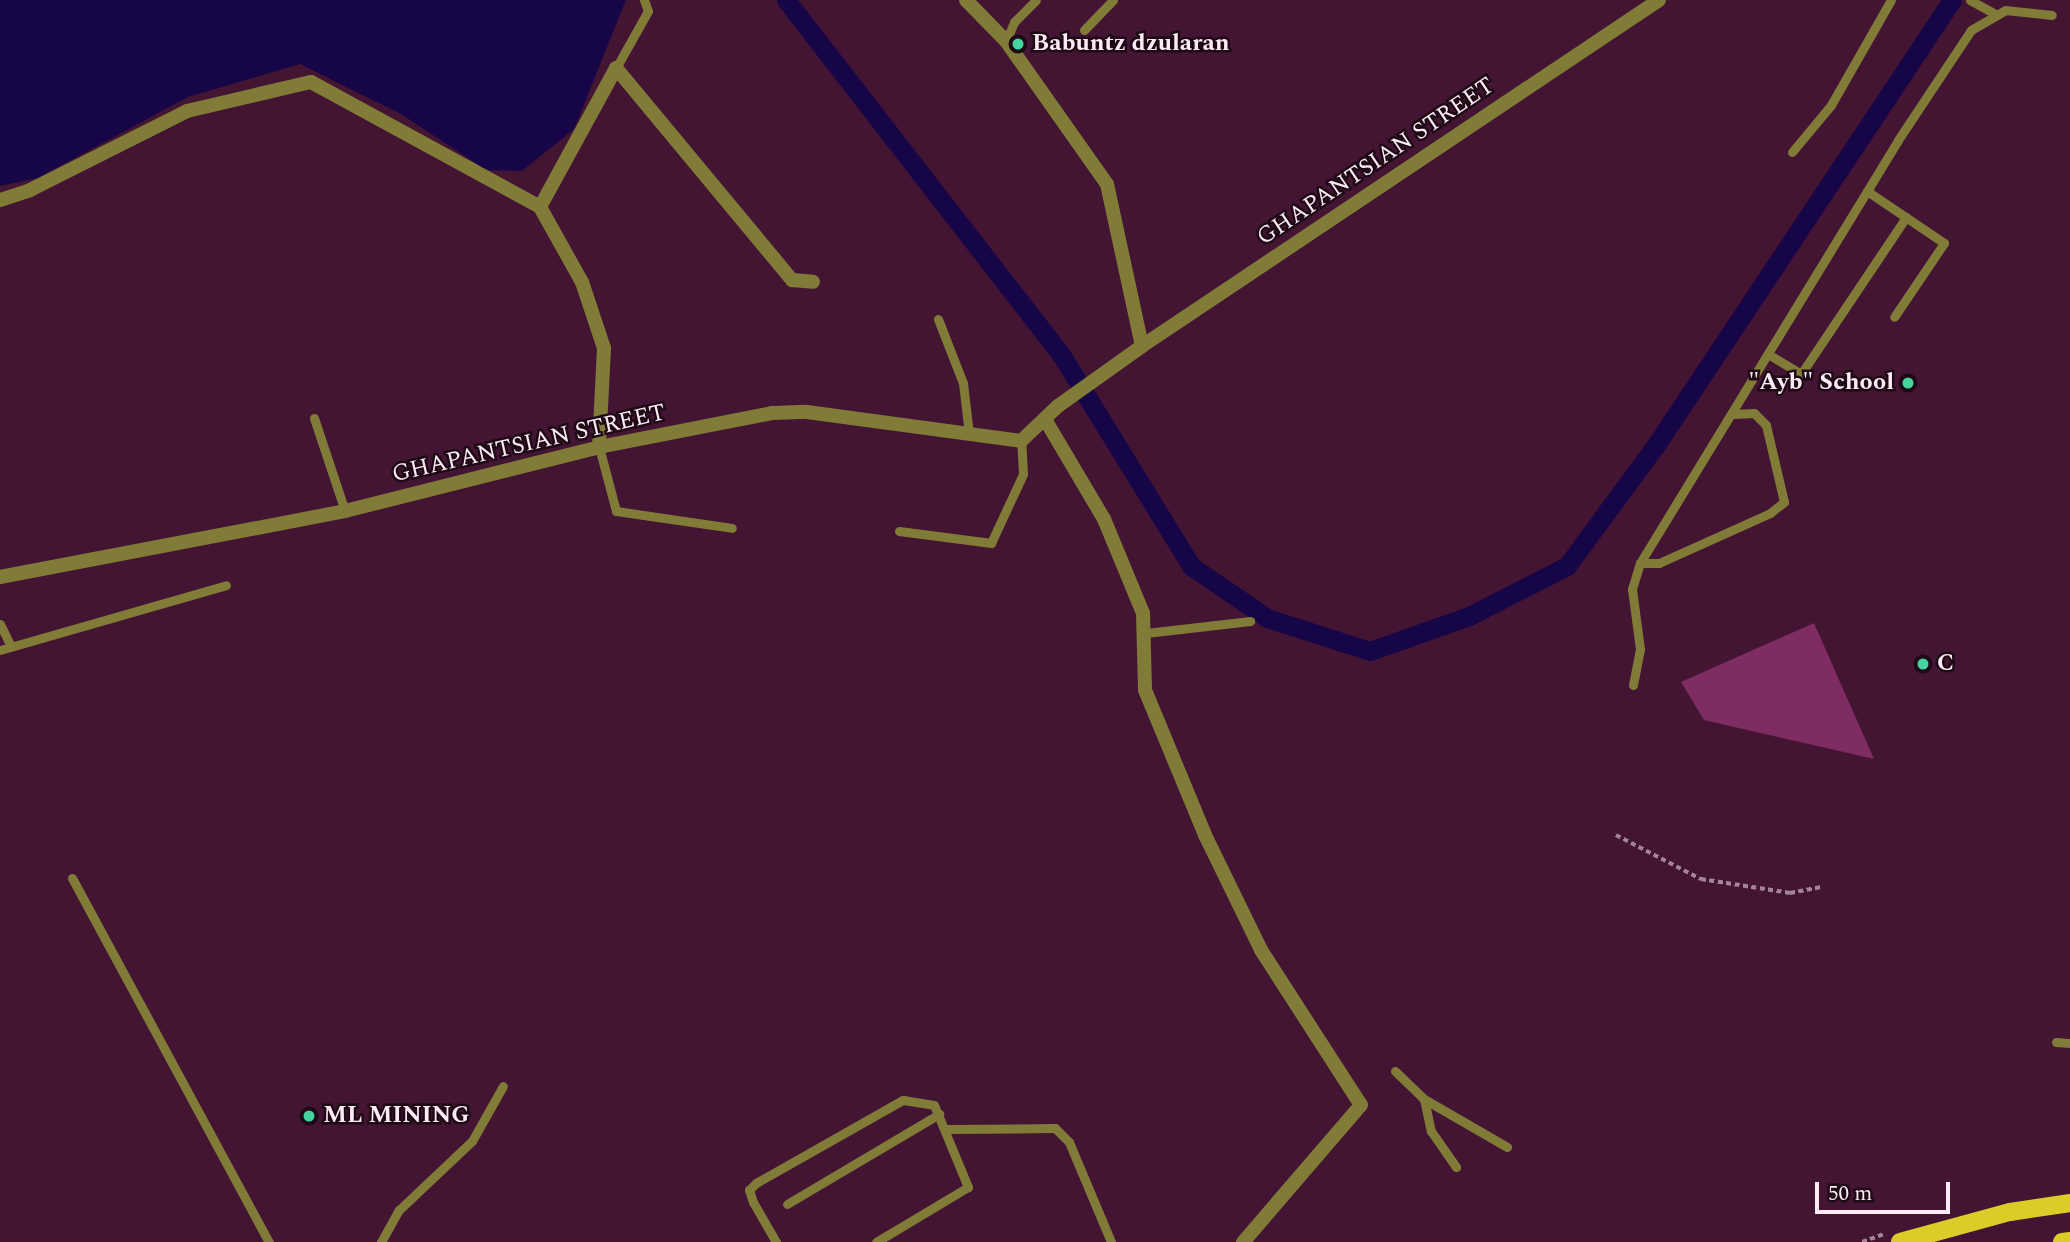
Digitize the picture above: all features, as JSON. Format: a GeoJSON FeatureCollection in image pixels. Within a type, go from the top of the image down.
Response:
{"type":"FeatureCollection","features":[{"type":"Feature","properties":{"kind":"main road"},"geometry":{"type":"LineString","coordinates":[[1899,1242],[2010,1212],[2070,1203]]}},
{"type":"Feature","properties":{"kind":"main road"},"geometry":{"type":"LineString","coordinates":[[2062,1242],[2070,1241]]}},
{"type":"Feature","properties":{"kind":"street"},"geometry":{"type":"LineString","coordinates":[[966,0],[1006,41],[1107,184],[1142,346]]}},
{"type":"Feature","properties":{"kind":"street","name":"GHAPANTSIAN STREET"},"geometry":{"type":"LineString","coordinates":[[1046,421],[1058,406],[1142,346],[1659,0]]}},
{"type":"Feature","properties":{"kind":"street"},"geometry":{"type":"LineString","coordinates":[[540,207],[616,68],[792,280],[813,282]]}},
{"type":"Feature","properties":{"kind":"street"},"geometry":{"type":"LineString","coordinates":[[0,200],[30,190],[187,111],[311,82],[540,207],[582,282],[604,348],[599,447]]}},
{"type":"Feature","properties":{"kind":"street","name":"GHAPANTSIAN STREET"},"geometry":{"type":"LineString","coordinates":[[0,577],[345,511],[599,447],[772,413],[807,412],[1021,441]]}},
{"type":"Feature","properties":{"kind":"street"},"geometry":{"type":"LineString","coordinates":[[1021,441],[1046,421],[1104,519],[1143,613],[1146,633],[1145,690],[1205,835],[1261,950],[1361,1105],[1243,1242]]}},
{"type":"Feature","properties":{"kind":"lane"},"geometry":{"type":"LineString","coordinates":[[616,68],[648,11],[644,0]]}},
{"type":"Feature","properties":{"kind":"lane"},"geometry":{"type":"LineString","coordinates":[[1006,41],[1014,22],[1036,0]]}},
{"type":"Feature","properties":{"kind":"lane"},"geometry":{"type":"LineString","coordinates":[[1084,30],[1113,0]]}},
{"type":"Feature","properties":{"kind":"lane"},"geometry":{"type":"LineString","coordinates":[[1792,152],[1831,105],[1891,0]]}},
{"type":"Feature","properties":{"kind":"lane"},"geometry":{"type":"LineString","coordinates":[[1971,1],[1997,15]]}},
{"type":"Feature","properties":{"kind":"lane"},"geometry":{"type":"LineString","coordinates":[[1633,685],[1640,649],[1632,589],[1640,563],[1734,414],[1867,191],[1971,30],[2006,10],[2052,15]]}},
{"type":"Feature","properties":{"kind":"lane"},"geometry":{"type":"LineString","coordinates":[[1867,191],[1944,243],[1894,317]]}},
{"type":"Feature","properties":{"kind":"lane"},"geometry":{"type":"LineString","coordinates":[[1768,354],[1801,374],[1906,217]]}},
{"type":"Feature","properties":{"kind":"lane"},"geometry":{"type":"LineString","coordinates":[[938,319],[963,383],[969,434]]}},
{"type":"Feature","properties":{"kind":"lane"},"geometry":{"type":"LineString","coordinates":[[1640,563],[1659,563],[1770,513],[1784,502],[1766,425],[1754,413],[1734,414]]}},
{"type":"Feature","properties":{"kind":"lane"},"geometry":{"type":"LineString","coordinates":[[314,418],[345,511]]}},
{"type":"Feature","properties":{"kind":"lane"},"geometry":{"type":"LineString","coordinates":[[899,531],[991,543],[1023,474],[1021,441]]}},
{"type":"Feature","properties":{"kind":"lane"},"geometry":{"type":"LineString","coordinates":[[599,447],[617,512],[732,528]]}},
{"type":"Feature","properties":{"kind":"lane"},"geometry":{"type":"LineString","coordinates":[[0,650],[226,585]]}},
{"type":"Feature","properties":{"kind":"lane"},"geometry":{"type":"LineString","coordinates":[[1146,633],[1250,621]]}},
{"type":"Feature","properties":{"kind":"lane"},"geometry":{"type":"LineString","coordinates":[[0,624],[11,647]]}},
{"type":"Feature","properties":{"kind":"lane"},"geometry":{"type":"LineString","coordinates":[[72,878],[269,1242]]}},
{"type":"Feature","properties":{"kind":"lane"},"geometry":{"type":"LineString","coordinates":[[2056,1042],[2070,1043]]}},
{"type":"Feature","properties":{"kind":"lane"},"geometry":{"type":"LineString","coordinates":[[1395,1071],[1424,1099],[1507,1147]]}},
{"type":"Feature","properties":{"kind":"lane"},"geometry":{"type":"LineString","coordinates":[[381,1242],[399,1210],[472,1141],[503,1086]]}},
{"type":"Feature","properties":{"kind":"lane"},"geometry":{"type":"LineString","coordinates":[[1424,1099],[1431,1131],[1456,1167]]}},
{"type":"Feature","properties":{"kind":"lane"},"geometry":{"type":"LineString","coordinates":[[776,1242],[752,1202],[749,1190],[755,1182],[903,1100],[934,1105],[947,1129],[968,1187],[876,1242]]}},
{"type":"Feature","properties":{"kind":"lane"},"geometry":{"type":"LineString","coordinates":[[787,1204],[939,1114]]}},
{"type":"Feature","properties":{"kind":"lane"},"geometry":{"type":"LineString","coordinates":[[947,1129],[1055,1128],[1069,1142],[1111,1242]]}},
{"type":"Feature","properties":{"kind":"path"},"geometry":{"type":"LineString","coordinates":[[1616,835],[1701,879],[1790,893],[1822,887]]}},
{"type":"Feature","properties":{"kind":"shaded area"},"geometry":{"type":"Polygon","coordinates":[[[0,0],[626,0],[574,129],[522,171],[486,170],[401,114],[300,64],[188,97],[38,178],[0,186],[0,0]]]}},
{"type":"Feature","properties":{"kind":"shaded area"},"geometry":{"type":"Polygon","coordinates":[[[1814,623],[1874,759],[1704,720],[1681,682],[1814,623]]]}},
{"type":"Feature","properties":{"kind":"waterway"},"geometry":{"type":"LineString","coordinates":[[786,0],[1062,356],[1191,566],[1267,618],[1370,651],[1469,616],[1567,566],[1656,445],[1952,0]]}},
{"type":"Feature","properties":{"kind":"place","name":"Babuntz dzularan"},"geometry":{"type":"Point","coordinates":[1018,44]}},
{"type":"Feature","properties":{"kind":"place","name":"\"Ayb\" School"},"geometry":{"type":"Point","coordinates":[1908,383]}},
{"type":"Feature","properties":{"kind":"place","name":"C"},"geometry":{"type":"Point","coordinates":[1923,664]}},
{"type":"Feature","properties":{"kind":"place","name":"ML MINING"},"geometry":{"type":"Point","coordinates":[309,1116]}}]}
